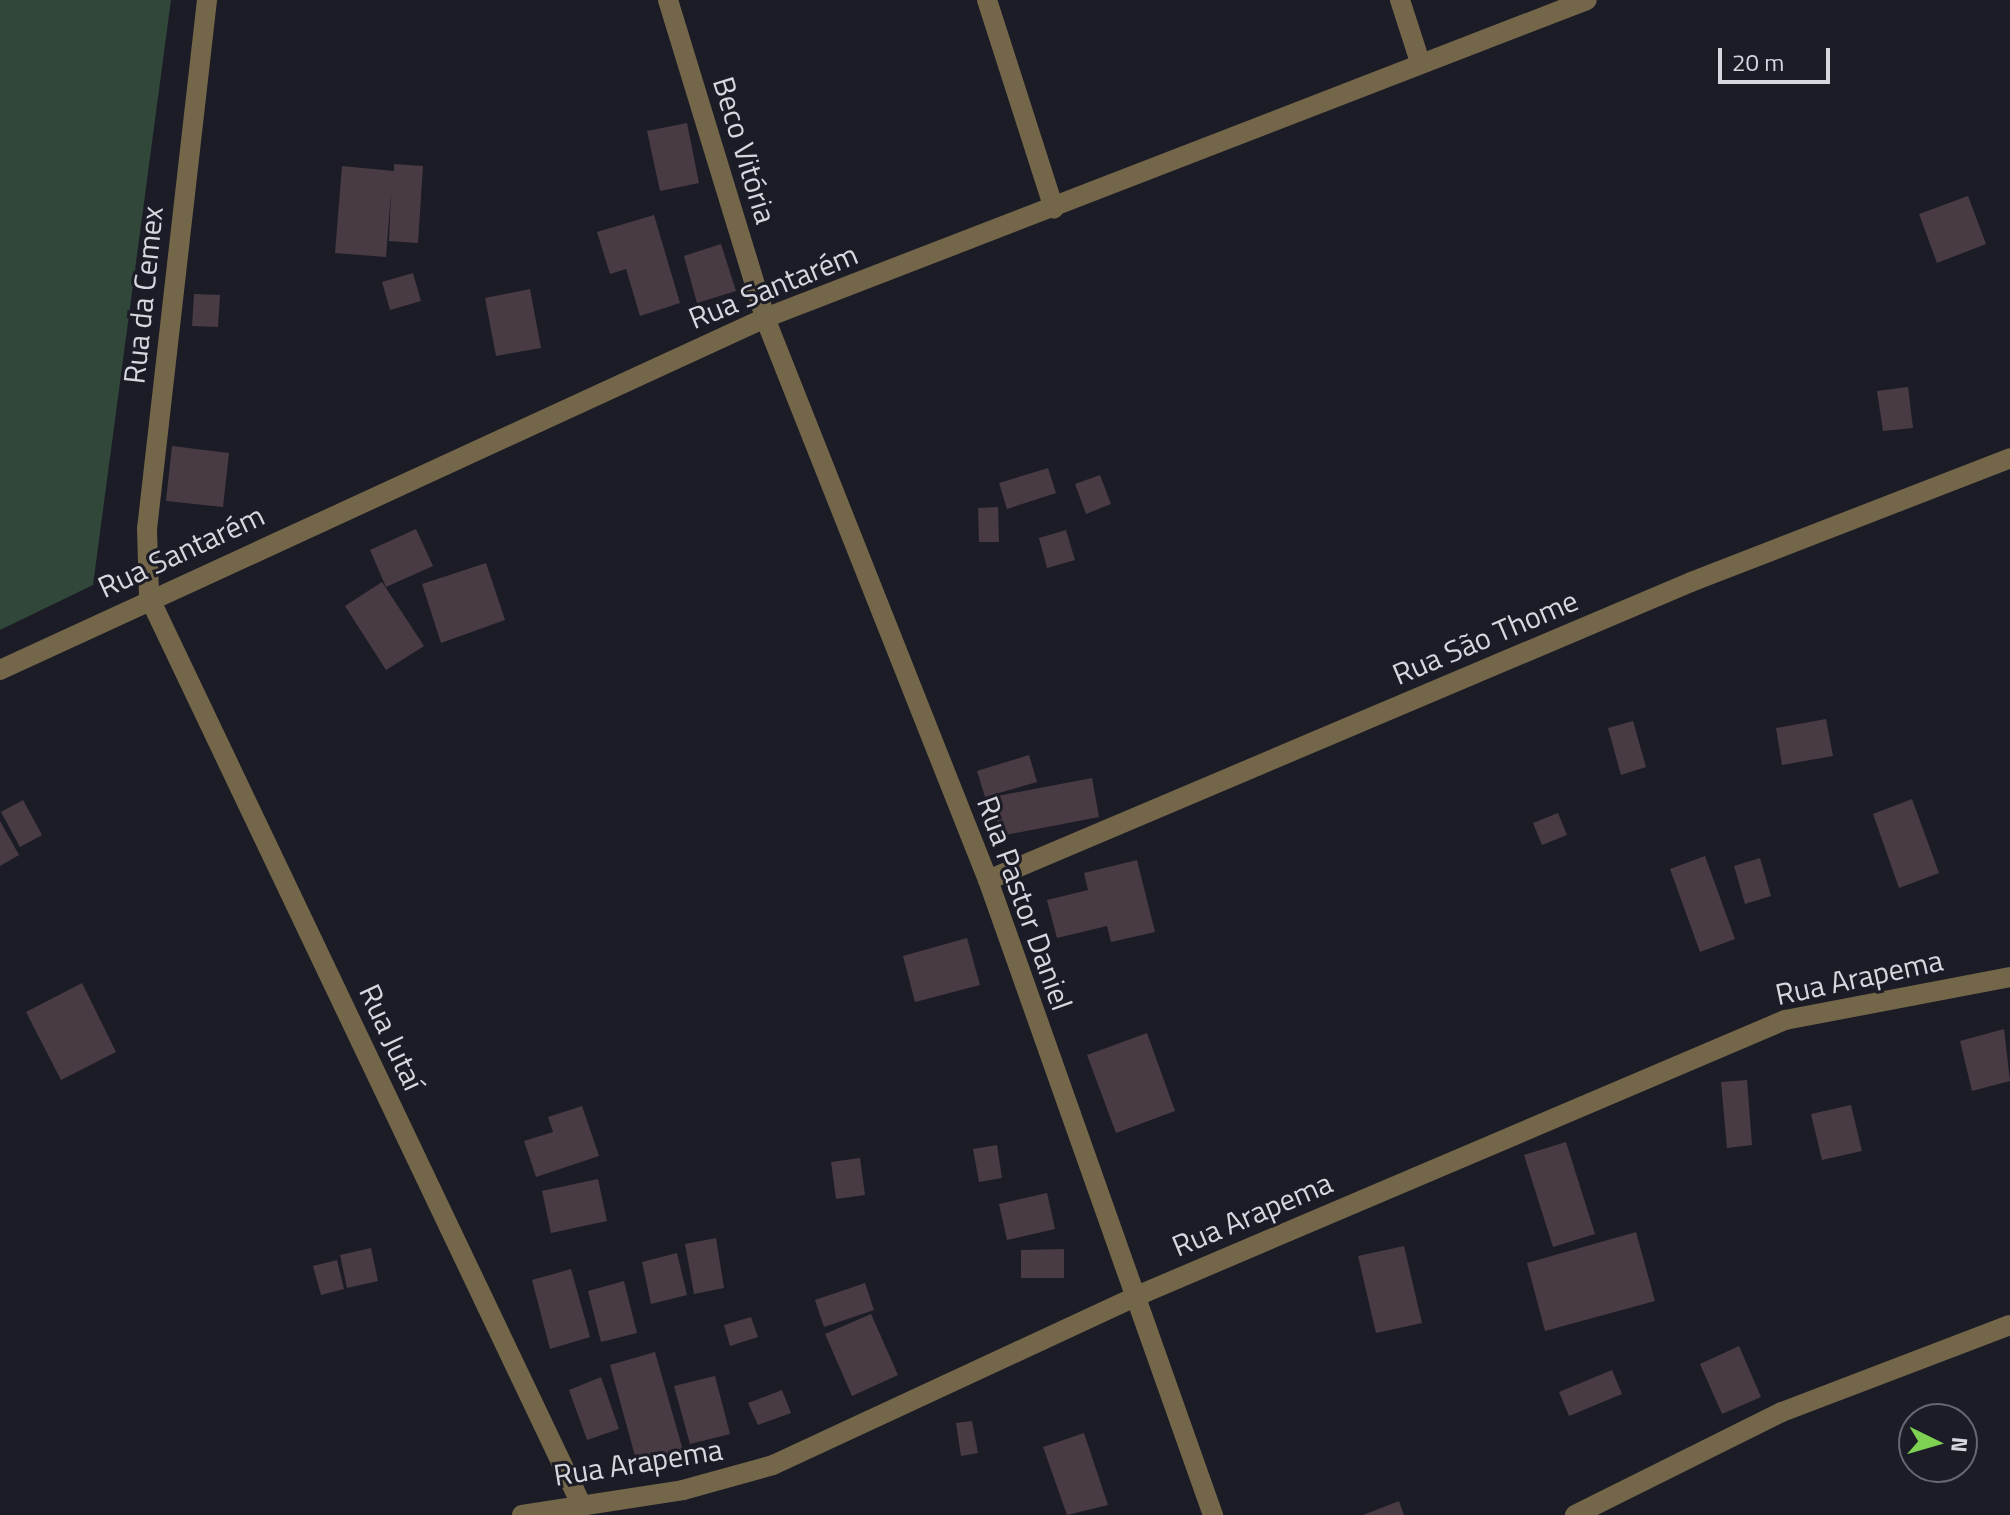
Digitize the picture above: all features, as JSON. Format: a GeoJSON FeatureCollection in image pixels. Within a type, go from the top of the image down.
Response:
{"type":"FeatureCollection","features":[{"type":"Feature","properties":{"kind":"street","name":"Rua da Cemex"},"geometry":{"type":"LineString","coordinates":[[149,597],[147,529],[207,0]]}},
{"type":"Feature","properties":{"kind":"street","name":"Beco Vitória"},"geometry":{"type":"LineString","coordinates":[[668,0],[765,318]]}},
{"type":"Feature","properties":{"kind":"street"},"geometry":{"type":"LineString","coordinates":[[987,0],[1054,209]]}},
{"type":"Feature","properties":{"kind":"street"},"geometry":{"type":"LineString","coordinates":[[1400,0],[1420,62]]}},
{"type":"Feature","properties":{"kind":"street","name":"Rua Santarém"},"geometry":{"type":"LineString","coordinates":[[0,670],[149,597],[765,318],[1054,209],[1420,62],[1587,0]]}},
{"type":"Feature","properties":{"kind":"street","name":"Rua Pastor Daniel"},"geometry":{"type":"LineString","coordinates":[[765,318],[988,880],[1132,1298],[1213,1515]]}},
{"type":"Feature","properties":{"kind":"street","name":"Rua São Thome"},"geometry":{"type":"LineString","coordinates":[[988,880],[1691,582],[2010,458]]}},
{"type":"Feature","properties":{"kind":"street","name":"Rua Jutaí"},"geometry":{"type":"LineString","coordinates":[[149,597],[580,1502]]}},
{"type":"Feature","properties":{"kind":"street","name":"Rua Arapema"},"geometry":{"type":"LineString","coordinates":[[522,1515],[580,1502],[683,1490],[773,1465],[1132,1298],[1785,1020],[2010,977]]}},
{"type":"Feature","properties":{"kind":"street"},"geometry":{"type":"LineString","coordinates":[[1575,1515],[1782,1412],[2010,1325]]}},
{"type":"Feature","properties":{"kind":"green space"},"geometry":{"type":"Polygon","coordinates":[[[0,0],[171,0],[93,585],[0,630],[0,0]]]}},
{"type":"Feature","properties":{"kind":"building"},"geometry":{"type":"Polygon","coordinates":[[[687,123],[699,183],[660,191],[647,131],[687,123]]]}},
{"type":"Feature","properties":{"kind":"building"},"geometry":{"type":"Polygon","coordinates":[[[394,164],[423,166],[418,243],[389,241],[391,192],[386,257],[335,253],[342,166],[394,171],[394,164]]]}},
{"type":"Feature","properties":{"kind":"building"},"geometry":{"type":"Polygon","coordinates":[[[1968,196],[1986,244],[1937,263],[1919,214],[1968,196]]]}},
{"type":"Feature","properties":{"kind":"building"},"geometry":{"type":"Polygon","coordinates":[[[654,215],[680,303],[640,316],[626,269],[610,274],[597,232],[654,215]]]}},
{"type":"Feature","properties":{"kind":"building"},"geometry":{"type":"Polygon","coordinates":[[[721,244],[736,291],[697,303],[684,256],[721,244]]]}},
{"type":"Feature","properties":{"kind":"building"},"geometry":{"type":"Polygon","coordinates":[[[413,273],[421,301],[390,310],[382,282],[413,273]]]}},
{"type":"Feature","properties":{"kind":"building"},"geometry":{"type":"Polygon","coordinates":[[[530,289],[541,348],[496,356],[485,298],[530,289]]]}},
{"type":"Feature","properties":{"kind":"building"},"geometry":{"type":"Polygon","coordinates":[[[194,294],[220,295],[218,327],[192,326],[194,294]]]}},
{"type":"Feature","properties":{"kind":"building"},"geometry":{"type":"Polygon","coordinates":[[[1908,387],[1913,428],[1883,431],[1877,391],[1908,387]]]}},
{"type":"Feature","properties":{"kind":"building"},"geometry":{"type":"Polygon","coordinates":[[[172,446],[229,453],[223,507],[166,501],[172,446]]]}},
{"type":"Feature","properties":{"kind":"building"},"geometry":{"type":"Polygon","coordinates":[[[1048,468],[1056,493],[1007,509],[999,483],[1048,468]]]}},
{"type":"Feature","properties":{"kind":"building"},"geometry":{"type":"Polygon","coordinates":[[[1100,475],[1111,504],[1086,514],[1075,484],[1100,475]]]}},
{"type":"Feature","properties":{"kind":"building"},"geometry":{"type":"Polygon","coordinates":[[[998,507],[999,542],[979,542],[978,508],[998,507]]]}},
{"type":"Feature","properties":{"kind":"building"},"geometry":{"type":"Polygon","coordinates":[[[416,529],[433,566],[386,587],[370,550],[416,529]]]}},
{"type":"Feature","properties":{"kind":"building"},"geometry":{"type":"Polygon","coordinates":[[[1066,530],[1075,560],[1047,568],[1039,538],[1066,530]]]}},
{"type":"Feature","properties":{"kind":"building"},"geometry":{"type":"Polygon","coordinates":[[[486,563],[505,620],[441,643],[422,584],[486,563]]]}},
{"type":"Feature","properties":{"kind":"building"},"geometry":{"type":"Polygon","coordinates":[[[382,582],[424,646],[386,670],[345,606],[382,582]]]}},
{"type":"Feature","properties":{"kind":"building"},"geometry":{"type":"Polygon","coordinates":[[[1826,719],[1833,756],[1782,765],[1776,728],[1826,719]]]}},
{"type":"Feature","properties":{"kind":"building"},"geometry":{"type":"Polygon","coordinates":[[[1633,721],[1646,767],[1621,775],[1608,728],[1633,721]]]}},
{"type":"Feature","properties":{"kind":"building"},"geometry":{"type":"Polygon","coordinates":[[[1029,755],[1037,782],[985,797],[977,771],[1029,755]]]}},
{"type":"Feature","properties":{"kind":"building"},"geometry":{"type":"Polygon","coordinates":[[[1092,778],[1099,817],[1000,836],[992,797],[1092,778]]]}},
{"type":"Feature","properties":{"kind":"building"},"geometry":{"type":"Polygon","coordinates":[[[1912,799],[1939,873],[1899,888],[1873,814],[1912,799]]]}},
{"type":"Feature","properties":{"kind":"building"},"geometry":{"type":"Polygon","coordinates":[[[23,800],[42,835],[20,847],[1,812],[23,800]]]}},
{"type":"Feature","properties":{"kind":"building"},"geometry":{"type":"Polygon","coordinates":[[[1558,813],[1567,835],[1542,845],[1533,823],[1558,813]]]}},
{"type":"Feature","properties":{"kind":"building"},"geometry":{"type":"Polygon","coordinates":[[[0,821],[19,855],[0,866],[0,821]]]}},
{"type":"Feature","properties":{"kind":"building"},"geometry":{"type":"Polygon","coordinates":[[[1705,856],[1735,939],[1700,952],[1670,869],[1705,856]]]}},
{"type":"Feature","properties":{"kind":"building"},"geometry":{"type":"Polygon","coordinates":[[[1760,858],[1771,896],[1745,904],[1734,866],[1760,858]]]}},
{"type":"Feature","properties":{"kind":"building"},"geometry":{"type":"Polygon","coordinates":[[[1137,860],[1155,932],[1111,942],[1107,926],[1057,938],[1047,900],[1088,890],[1084,873],[1137,860]]]}},
{"type":"Feature","properties":{"kind":"building"},"geometry":{"type":"Polygon","coordinates":[[[967,938],[980,985],[915,1002],[903,956],[967,938]]]}},
{"type":"Feature","properties":{"kind":"building"},"geometry":{"type":"Polygon","coordinates":[[[82,983],[116,1052],[61,1080],[26,1012],[82,983]]]}},
{"type":"Feature","properties":{"kind":"building"},"geometry":{"type":"Polygon","coordinates":[[[2004,1029],[2010,1081],[1972,1091],[1960,1041],[2004,1029]]]}},
{"type":"Feature","properties":{"kind":"building"},"geometry":{"type":"Polygon","coordinates":[[[1147,1033],[1175,1111],[1116,1133],[1087,1055],[1147,1033]]]}},
{"type":"Feature","properties":{"kind":"building"},"geometry":{"type":"Polygon","coordinates":[[[1747,1080],[1752,1145],[1727,1148],[1721,1082],[1747,1080]]]}},
{"type":"Feature","properties":{"kind":"building"},"geometry":{"type":"Polygon","coordinates":[[[1851,1105],[1862,1151],[1822,1160],[1811,1114],[1851,1105]]]}},
{"type":"Feature","properties":{"kind":"building"},"geometry":{"type":"Polygon","coordinates":[[[582,1106],[599,1156],[536,1177],[524,1141],[553,1132],[548,1117],[582,1106]]]}},
{"type":"Feature","properties":{"kind":"building"},"geometry":{"type":"Polygon","coordinates":[[[1566,1142],[1595,1234],[1553,1247],[1524,1155],[1566,1142]]]}},
{"type":"Feature","properties":{"kind":"building"},"geometry":{"type":"Polygon","coordinates":[[[997,1145],[1002,1178],[979,1182],[973,1149],[997,1145]]]}},
{"type":"Feature","properties":{"kind":"building"},"geometry":{"type":"Polygon","coordinates":[[[860,1158],[865,1195],[836,1199],[831,1162],[860,1158]]]}},
{"type":"Feature","properties":{"kind":"building"},"geometry":{"type":"Polygon","coordinates":[[[598,1179],[607,1221],[551,1233],[542,1191],[598,1179]]]}},
{"type":"Feature","properties":{"kind":"building"},"geometry":{"type":"Polygon","coordinates":[[[1047,1193],[1055,1229],[1007,1240],[999,1204],[1047,1193]]]}},
{"type":"Feature","properties":{"kind":"building"},"geometry":{"type":"Polygon","coordinates":[[[1636,1232],[1655,1301],[1545,1331],[1527,1263],[1636,1232]]]}},
{"type":"Feature","properties":{"kind":"building"},"geometry":{"type":"Polygon","coordinates":[[[716,1238],[724,1288],[694,1294],[685,1244],[716,1238]]]}},
{"type":"Feature","properties":{"kind":"building"},"geometry":{"type":"Polygon","coordinates":[[[1404,1246],[1422,1323],[1376,1333],[1358,1256],[1404,1246]]]}},
{"type":"Feature","properties":{"kind":"building"},"geometry":{"type":"Polygon","coordinates":[[[371,1248],[378,1281],[347,1288],[340,1255],[371,1248]]]}},
{"type":"Feature","properties":{"kind":"building"},"geometry":{"type":"Polygon","coordinates":[[[1064,1249],[1064,1278],[1021,1278],[1021,1250],[1064,1249]]]}},
{"type":"Feature","properties":{"kind":"building"},"geometry":{"type":"Polygon","coordinates":[[[677,1253],[687,1295],[651,1304],[642,1262],[677,1253]]]}},
{"type":"Feature","properties":{"kind":"building"},"geometry":{"type":"Polygon","coordinates":[[[337,1260],[344,1289],[321,1295],[313,1266],[337,1260]]]}},
{"type":"Feature","properties":{"kind":"building"},"geometry":{"type":"Polygon","coordinates":[[[571,1269],[590,1337],[550,1349],[532,1280],[571,1269]]]}},
{"type":"Feature","properties":{"kind":"building"},"geometry":{"type":"Polygon","coordinates":[[[624,1281],[637,1333],[601,1342],[588,1291],[624,1281]]]}},
{"type":"Feature","properties":{"kind":"building"},"geometry":{"type":"Polygon","coordinates":[[[865,1283],[874,1310],[824,1327],[815,1300],[865,1283]]]}},
{"type":"Feature","properties":{"kind":"building"},"geometry":{"type":"Polygon","coordinates":[[[871,1314],[898,1375],[852,1396],[825,1334],[871,1314]]]}},
{"type":"Feature","properties":{"kind":"building"},"geometry":{"type":"Polygon","coordinates":[[[751,1317],[758,1337],[730,1346],[724,1325],[751,1317]]]}},
{"type":"Feature","properties":{"kind":"building"},"geometry":{"type":"Polygon","coordinates":[[[1739,1346],[1761,1397],[1722,1414],[1700,1364],[1739,1346]]]}},
{"type":"Feature","properties":{"kind":"building"},"geometry":{"type":"Polygon","coordinates":[[[655,1352],[684,1454],[638,1467],[610,1365],[655,1352]]]}},
{"type":"Feature","properties":{"kind":"building"},"geometry":{"type":"Polygon","coordinates":[[[1612,1370],[1622,1394],[1569,1416],[1559,1392],[1612,1370]]]}},
{"type":"Feature","properties":{"kind":"building"},"geometry":{"type":"Polygon","coordinates":[[[715,1376],[730,1434],[690,1444],[674,1386],[715,1376]]]}},
{"type":"Feature","properties":{"kind":"building"},"geometry":{"type":"Polygon","coordinates":[[[601,1377],[619,1429],[587,1440],[569,1390],[601,1377]]]}},
{"type":"Feature","properties":{"kind":"building"},"geometry":{"type":"Polygon","coordinates":[[[782,1390],[791,1413],[758,1425],[748,1403],[782,1390]]]}},
{"type":"Feature","properties":{"kind":"building"},"geometry":{"type":"Polygon","coordinates":[[[972,1421],[978,1453],[961,1456],[956,1423],[972,1421]]]}},
{"type":"Feature","properties":{"kind":"building"},"geometry":{"type":"Polygon","coordinates":[[[1084,1433],[1108,1505],[1067,1515],[1043,1447],[1084,1433]]]}},
{"type":"Feature","properties":{"kind":"building"},"geometry":{"type":"Polygon","coordinates":[[[1399,1501],[1404,1515],[1363,1515],[1399,1501]]]}}]}
